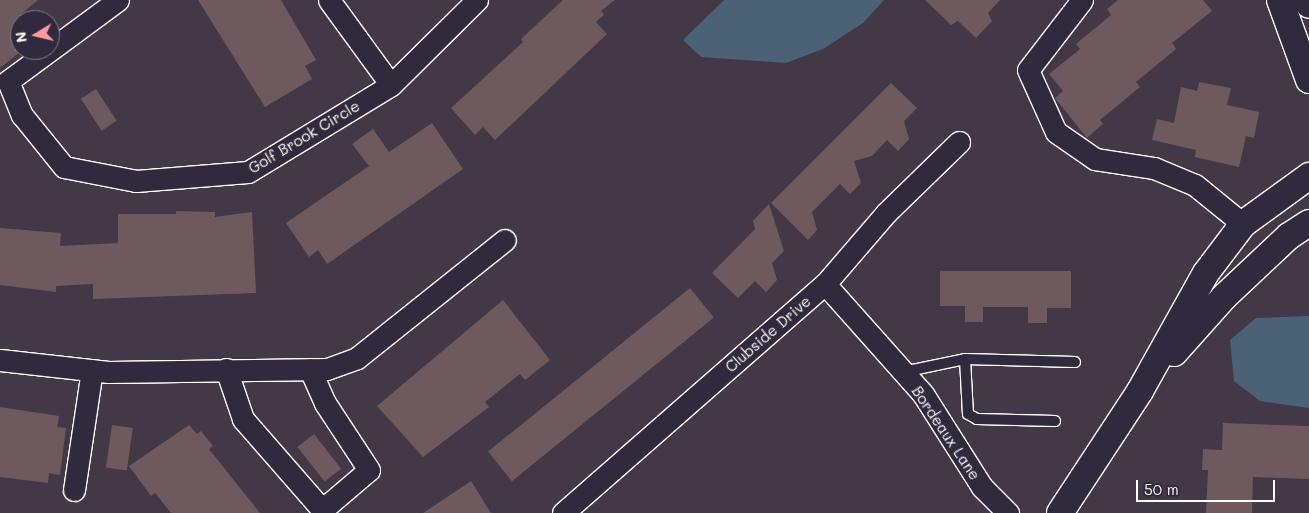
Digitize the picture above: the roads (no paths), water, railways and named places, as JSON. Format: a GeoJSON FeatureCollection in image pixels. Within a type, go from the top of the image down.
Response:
{"type":"FeatureCollection","features":[{"type":"Feature","properties":{"kind":"street","name":"Golf Brook Circle"},"geometry":{"type":"LineString","coordinates":[[118,0],[8,81],[22,115],[64,167],[136,181],[248,172],[391,85],[477,0]]}},
{"type":"Feature","properties":{"kind":"street"},"geometry":{"type":"LineString","coordinates":[[329,0],[391,85]]}},
{"type":"Feature","properties":{"kind":"street"},"geometry":{"type":"LineString","coordinates":[[1082,0],[1028,70],[1056,132],[1096,159],[1154,168],[1195,185],[1243,224]]}},
{"type":"Feature","properties":{"kind":"street"},"geometry":{"type":"LineString","coordinates":[[1280,0],[1309,80]]}},
{"type":"Feature","properties":{"kind":"street"},"geometry":{"type":"LineString","coordinates":[[1305,0],[1309,5]]}},
{"type":"Feature","properties":{"kind":"street","name":"Clubside Drive"},"geometry":{"type":"LineString","coordinates":[[563,513],[825,284],[886,213],[959,142]]}},
{"type":"Feature","properties":{"kind":"street"},"geometry":{"type":"LineString","coordinates":[[1060,513],[1140,391],[1206,273],[1243,224],[1309,176]]}},
{"type":"Feature","properties":{"kind":"street"},"geometry":{"type":"LineString","coordinates":[[1140,391],[1224,296],[1289,236],[1309,222]]}},
{"type":"Feature","properties":{"kind":"street"},"geometry":{"type":"LineString","coordinates":[[0,360],[92,370],[327,369],[357,358],[505,240]]}},
{"type":"Feature","properties":{"kind":"street","name":"Bordeaux Lane"},"geometry":{"type":"LineString","coordinates":[[825,284],[923,394],[982,487],[1008,513]]}},
{"type":"Feature","properties":{"kind":"street"},"geometry":{"type":"LineString","coordinates":[[226,369],[243,419],[319,506],[329,504],[369,470],[324,403],[310,369]]}},
{"type":"Feature","properties":{"kind":"street"},"geometry":{"type":"LineString","coordinates":[[74,490],[92,370]]}},
{"type":"Feature","properties":{"kind":"lane"},"geometry":{"type":"LineString","coordinates":[[903,372],[965,359],[1075,362]]}},
{"type":"Feature","properties":{"kind":"lane"},"geometry":{"type":"LineString","coordinates":[[965,359],[968,414],[977,419],[1055,421]]}},
{"type":"Feature","properties":{"kind":"water"},"geometry":{"type":"Polygon","coordinates":[[[724,0],[884,0],[863,23],[823,49],[786,63],[701,57],[683,40],[724,0]]]}},
{"type":"Feature","properties":{"kind":"water"},"geometry":{"type":"Polygon","coordinates":[[[1309,316],[1309,408],[1260,401],[1234,381],[1230,340],[1256,318],[1309,316]]]}}]}
